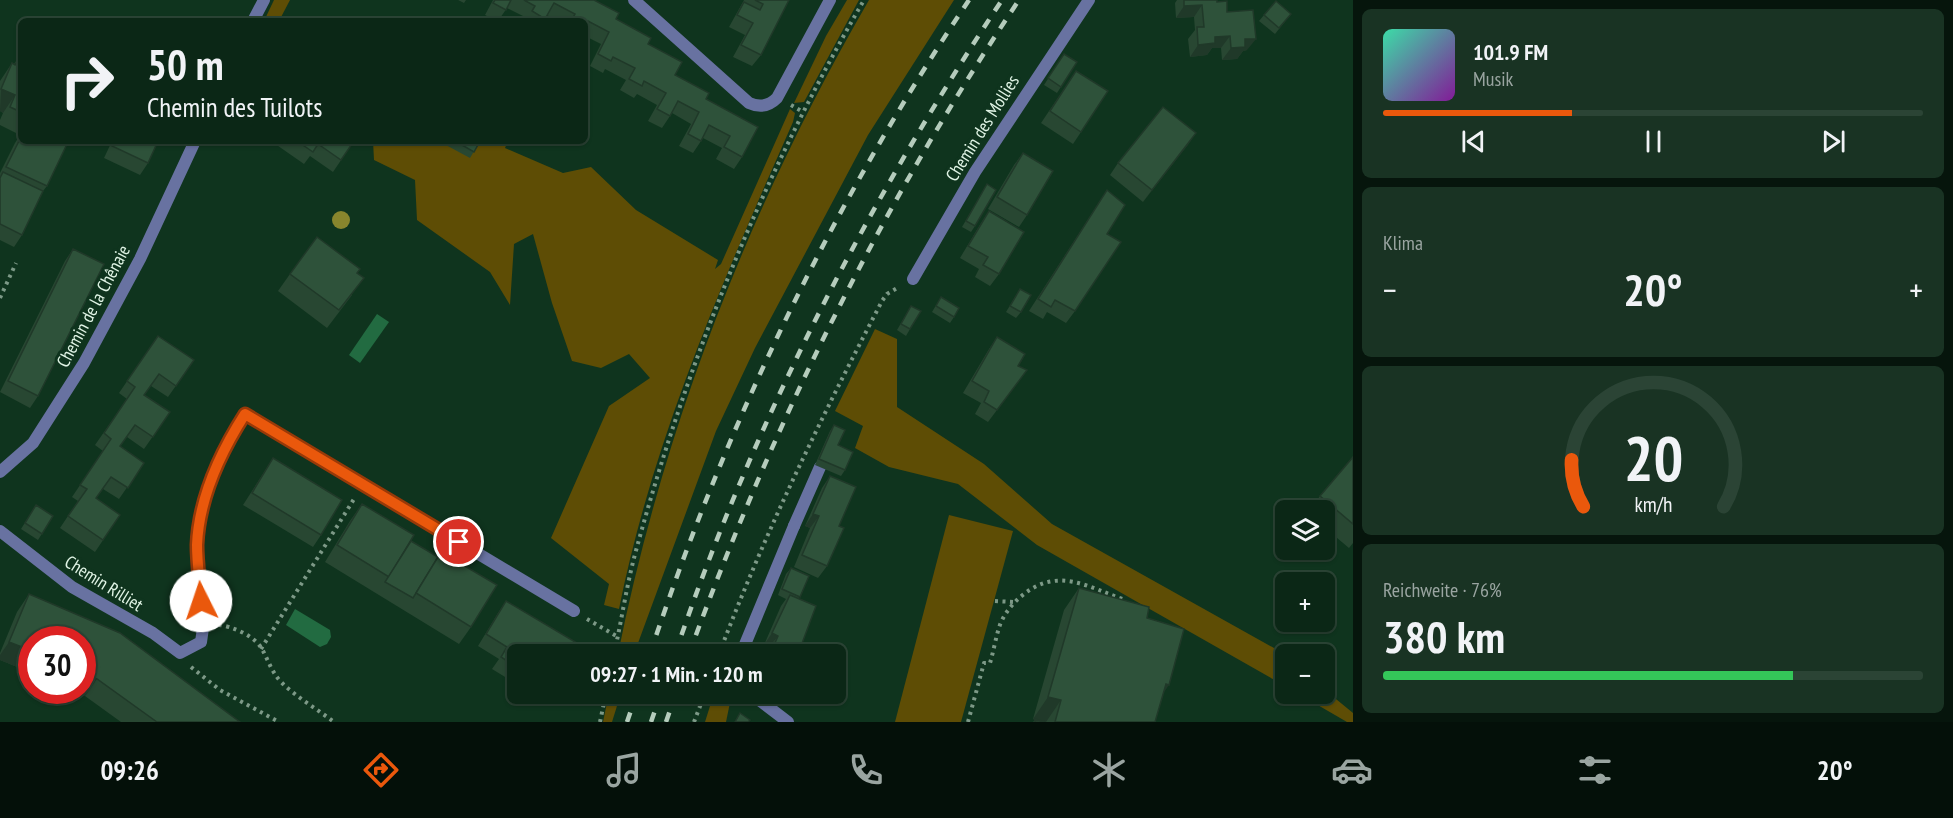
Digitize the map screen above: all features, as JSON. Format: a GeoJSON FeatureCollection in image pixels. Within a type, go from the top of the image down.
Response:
{"type":"FeatureCollection","features":[{"type":"Feature","properties":{"kind":"street"},"geometry":{"type":"LineString","coordinates":[[255,18],[264,0]]}},
{"type":"Feature","properties":{"kind":"street"},"geometry":{"type":"LineString","coordinates":[[634,0],[749,103],[763,106],[771,104],[777,98],[830,0]]}},
{"type":"Feature","properties":{"kind":"street","name":"Chemin des Mollies"},"geometry":{"type":"LineString","coordinates":[[913,279],[980,163],[1089,0]]}},
{"type":"Feature","properties":{"kind":"street","name":"Chemin de la Chênaie"},"geometry":{"type":"LineString","coordinates":[[0,472],[33,443],[84,363],[140,260],[194,144]]}},
{"type":"Feature","properties":{"kind":"street"},"geometry":{"type":"LineString","coordinates":[[180,653],[201,642],[203,627],[197,546],[200,520],[224,447],[245,414],[574,611]]}},
{"type":"Feature","properties":{"kind":"street"},"geometry":{"type":"LineString","coordinates":[[745,644],[820,467]]}},
{"type":"Feature","properties":{"kind":"street","name":"Chemin Rilliet"},"geometry":{"type":"LineString","coordinates":[[0,531],[72,587],[153,633],[180,653]]}},
{"type":"Feature","properties":{"kind":"street"},"geometry":{"type":"LineString","coordinates":[[764,704],[788,722]]}},
{"type":"Feature","properties":{"kind":"path"},"geometry":{"type":"LineString","coordinates":[[617,644],[636,548],[722,288],[763,194],[815,87],[864,0]]}},
{"type":"Feature","properties":{"kind":"path"},"geometry":{"type":"LineString","coordinates":[[0,298],[16,263]]}},
{"type":"Feature","properties":{"kind":"path"},"geometry":{"type":"LineString","coordinates":[[261,649],[363,485]]}},
{"type":"Feature","properties":{"kind":"path"},"geometry":{"type":"LineString","coordinates":[[968,722],[984,663],[990,663],[1001,623],[1013,602],[1035,586],[1054,579],[1069,580],[1132,603]]}},
{"type":"Feature","properties":{"kind":"path"},"geometry":{"type":"LineString","coordinates":[[995,601],[1013,602]]}},
{"type":"Feature","properties":{"kind":"path"},"geometry":{"type":"LineString","coordinates":[[574,611],[618,637]]}},
{"type":"Feature","properties":{"kind":"path"},"geometry":{"type":"LineString","coordinates":[[203,627],[217,625],[233,628],[255,641],[267,663],[283,683],[334,722]]}},
{"type":"Feature","properties":{"kind":"path"},"geometry":{"type":"LineString","coordinates":[[180,653],[190,666],[214,687],[279,722]]}},
{"type":"Feature","properties":{"kind":"path"},"geometry":{"type":"LineString","coordinates":[[600,722],[604,704]]}},
{"type":"Feature","properties":{"kind":"path"},"geometry":{"type":"LineString","coordinates":[[694,722],[701,704]]}},
{"type":"Feature","properties":{"kind":"shaded area"},"geometry":{"type":"Polygon","coordinates":[[[274,0],[290,0],[281,18],[265,18],[274,0]]]}},
{"type":"Feature","properties":{"kind":"shaded area"},"geometry":{"type":"Polygon","coordinates":[[[847,0],[859,0],[804,102],[794,103],[826,36],[847,0]]]}},
{"type":"Feature","properties":{"kind":"shaded area"},"geometry":{"type":"Polygon","coordinates":[[[869,0],[954,0],[868,135],[755,348],[716,431],[638,644],[620,644],[637,568],[660,484],[716,317],[786,156],[869,0]]]}},
{"type":"Feature","properties":{"kind":"shaded area"},"geometry":{"type":"Polygon","coordinates":[[[790,109],[795,113],[793,122],[716,301],[671,422],[633,546],[619,609],[604,605],[609,584],[551,538],[609,406],[650,378],[629,354],[601,368],[572,361],[552,303],[533,234],[514,244],[510,305],[490,272],[417,220],[415,180],[374,160],[373,144],[507,144],[505,148],[563,173],[591,167],[636,210],[718,260],[715,269],[721,264],[790,109]]]}},
{"type":"Feature","properties":{"kind":"shaded area"},"geometry":{"type":"Polygon","coordinates":[[[377,314],[389,322],[360,363],[349,355],[377,314]]]}},
{"type":"Feature","properties":{"kind":"shaded area"},"geometry":{"type":"Polygon","coordinates":[[[875,329],[897,339],[897,407],[984,464],[1052,524],[1274,648],[1275,680],[1037,545],[958,484],[889,467],[855,448],[863,426],[835,411],[875,329]]]}},
{"type":"Feature","properties":{"kind":"shaded area"},"geometry":{"type":"Polygon","coordinates":[[[949,515],[1013,531],[961,722],[895,722],[949,515]]]}},
{"type":"Feature","properties":{"kind":"shaded area"},"geometry":{"type":"Polygon","coordinates":[[[295,609],[330,630],[331,637],[327,644],[320,647],[286,625],[295,609]]]}},
{"type":"Feature","properties":{"kind":"shaded area"},"geometry":{"type":"Polygon","coordinates":[[[1335,698],[1353,713],[1353,722],[1347,722],[1316,704],[1335,704],[1335,698]]]}},
{"type":"Feature","properties":{"kind":"shaded area"},"geometry":{"type":"Polygon","coordinates":[[[607,704],[618,704],[612,722],[603,722],[607,704]]]}},
{"type":"Feature","properties":{"kind":"shaded area"},"geometry":{"type":"Polygon","coordinates":[[[711,704],[730,704],[726,722],[705,722],[711,704]]]}},
{"type":"Feature","properties":{"kind":"building"},"geometry":{"type":"Polygon","coordinates":[[[495,0],[511,0],[506,10],[493,3],[495,0]]]}},
{"type":"Feature","properties":{"kind":"building"},"geometry":{"type":"Polygon","coordinates":[[[524,0],[594,0],[619,13],[616,19],[651,38],[648,44],[682,62],[675,75],[709,93],[706,99],[758,127],[742,157],[724,147],[730,136],[709,125],[701,141],[688,134],[699,112],[678,101],[670,116],[657,109],[666,93],[644,81],[642,86],[629,79],[635,68],[613,57],[611,61],[598,54],[609,32],[588,21],[588,18],[573,18],[575,14],[554,3],[546,18],[532,11],[535,6],[524,0]]]}},
{"type":"Feature","properties":{"kind":"building"},"geometry":{"type":"Polygon","coordinates":[[[755,0],[789,0],[761,55],[741,45],[753,23],[737,15],[744,2],[760,10],[763,4],[755,0]]]}},
{"type":"Feature","properties":{"kind":"building"},"geometry":{"type":"Polygon","coordinates":[[[1184,0],[1227,1],[1227,12],[1253,10],[1256,39],[1245,39],[1245,47],[1231,48],[1230,36],[1215,37],[1215,43],[1198,45],[1197,27],[1204,27],[1202,5],[1184,6],[1184,0]]]}},
{"type":"Feature","properties":{"kind":"building"},"geometry":{"type":"Polygon","coordinates":[[[1276,1],[1291,14],[1279,28],[1264,15],[1276,1]]]}},
{"type":"Feature","properties":{"kind":"building"},"geometry":{"type":"Polygon","coordinates":[[[1064,54],[1077,62],[1061,87],[1048,78],[1064,54]]]}},
{"type":"Feature","properties":{"kind":"building"},"geometry":{"type":"Polygon","coordinates":[[[18,60],[18,111],[10,107],[15,95],[1,89],[12,63],[15,65],[18,60]]]}},
{"type":"Feature","properties":{"kind":"building"},"geometry":{"type":"Polygon","coordinates":[[[1076,71],[1108,91],[1081,132],[1050,111],[1076,71]]]}},
{"type":"Feature","properties":{"kind":"building"},"geometry":{"type":"Polygon","coordinates":[[[1163,107],[1196,133],[1152,190],[1118,163],[1163,107]]]}},
{"type":"Feature","properties":{"kind":"building"},"geometry":{"type":"Polygon","coordinates":[[[18,143],[67,144],[47,186],[6,167],[18,143]]]}},
{"type":"Feature","properties":{"kind":"building"},"geometry":{"type":"Polygon","coordinates":[[[113,144],[157,144],[148,163],[112,146],[113,144]]]}},
{"type":"Feature","properties":{"kind":"building"},"geometry":{"type":"Polygon","coordinates":[[[301,144],[318,144],[313,152],[301,144]]]}},
{"type":"Feature","properties":{"kind":"building"},"geometry":{"type":"Polygon","coordinates":[[[318,144],[352,144],[341,160],[318,144]]]}},
{"type":"Feature","properties":{"kind":"building"},"geometry":{"type":"Polygon","coordinates":[[[460,144],[478,144],[474,152],[460,144]]]}},
{"type":"Feature","properties":{"kind":"building"},"geometry":{"type":"Polygon","coordinates":[[[1023,153],[1053,171],[1027,215],[997,197],[1023,153]]]}},
{"type":"Feature","properties":{"kind":"building"},"geometry":{"type":"Polygon","coordinates":[[[3,172],[43,191],[22,235],[0,224],[0,178],[3,172]]]}},
{"type":"Feature","properties":{"kind":"building"},"geometry":{"type":"Polygon","coordinates":[[[987,184],[996,190],[975,226],[966,221],[987,184]]]}},
{"type":"Feature","properties":{"kind":"building"},"geometry":{"type":"Polygon","coordinates":[[[1107,190],[1125,205],[1107,234],[1121,242],[1075,311],[1055,300],[1051,307],[1038,299],[1107,190]]]}},
{"type":"Feature","properties":{"kind":"building"},"geometry":{"type":"Polygon","coordinates":[[[989,211],[1024,232],[999,274],[983,265],[988,257],[968,246],[989,211]]]}},
{"type":"Feature","properties":{"kind":"building"},"geometry":{"type":"Polygon","coordinates":[[[317,237],[360,269],[357,273],[364,278],[339,310],[290,274],[317,237]]]}},
{"type":"Feature","properties":{"kind":"building"},"geometry":{"type":"Polygon","coordinates":[[[73,249],[104,264],[38,396],[8,381],[73,249]]]}},
{"type":"Feature","properties":{"kind":"building"},"geometry":{"type":"Polygon","coordinates":[[[1020,289],[1031,295],[1021,312],[1010,306],[1020,289]]]}},
{"type":"Feature","properties":{"kind":"building"},"geometry":{"type":"Polygon","coordinates":[[[941,297],[959,308],[954,317],[936,306],[941,297]]]}},
{"type":"Feature","properties":{"kind":"building"},"geometry":{"type":"Polygon","coordinates":[[[911,306],[921,311],[910,329],[901,324],[911,306]]]}},
{"type":"Feature","properties":{"kind":"building"},"geometry":{"type":"Polygon","coordinates":[[[158,336],[194,360],[176,386],[159,374],[144,395],[170,412],[153,437],[135,425],[120,446],[144,463],[128,488],[111,477],[96,498],[120,515],[103,540],[68,516],[87,489],[80,485],[111,439],[104,433],[135,387],[127,381],[158,336]]]}},
{"type":"Feature","properties":{"kind":"building"},"geometry":{"type":"Polygon","coordinates":[[[997,337],[1025,354],[1018,366],[1027,370],[997,410],[984,402],[989,391],[972,381],[997,337]]]}},
{"type":"Feature","properties":{"kind":"building"},"geometry":{"type":"Polygon","coordinates":[[[834,425],[845,430],[838,445],[853,452],[845,470],[819,459],[834,425]]]}},
{"type":"Feature","properties":{"kind":"building"},"geometry":{"type":"Polygon","coordinates":[[[1353,457],[1353,524],[1335,509],[1335,500],[1325,500],[1320,496],[1353,457]]]}},
{"type":"Feature","properties":{"kind":"building"},"geometry":{"type":"Polygon","coordinates":[[[273,458],[342,500],[321,535],[252,493],[273,458]]]}},
{"type":"Feature","properties":{"kind":"building"},"geometry":{"type":"Polygon","coordinates":[[[830,476],[856,487],[839,526],[844,528],[827,566],[802,555],[819,516],[813,514],[830,476]]]}},
{"type":"Feature","properties":{"kind":"building"},"geometry":{"type":"Polygon","coordinates":[[[362,504],[414,535],[389,577],[337,545],[362,504]]]}},
{"type":"Feature","properties":{"kind":"building"},"geometry":{"type":"Polygon","coordinates":[[[36,505],[53,516],[42,534],[25,523],[36,505]]]}},
{"type":"Feature","properties":{"kind":"building"},"geometry":{"type":"Polygon","coordinates":[[[411,541],[438,557],[413,598],[385,582],[411,541]]]}},
{"type":"Feature","properties":{"kind":"building"},"geometry":{"type":"Polygon","coordinates":[[[441,552],[497,585],[471,627],[416,593],[441,552]]]}},
{"type":"Feature","properties":{"kind":"building"},"geometry":{"type":"Polygon","coordinates":[[[791,568],[809,576],[800,597],[782,589],[791,568]]]}},
{"type":"Feature","properties":{"kind":"building"},"geometry":{"type":"Polygon","coordinates":[[[1079,588],[1149,607],[1147,618],[1184,629],[1169,685],[1166,684],[1155,722],[1055,722],[1061,700],[1048,697],[1079,588]]]}},
{"type":"Feature","properties":{"kind":"building"},"geometry":{"type":"Polygon","coordinates":[[[29,594],[120,633],[240,722],[157,722],[96,679],[96,626],[18,626],[18,646],[9,642],[29,594]]]}},
{"type":"Feature","properties":{"kind":"building"},"geometry":{"type":"Polygon","coordinates":[[[790,595],[816,606],[802,644],[774,644],[778,636],[772,633],[790,595]]]}},
{"type":"Feature","properties":{"kind":"building"},"geometry":{"type":"Polygon","coordinates":[[[506,601],[577,643],[507,644],[507,647],[486,634],[506,601]]]}},
{"type":"Feature","properties":{"kind":"building"},"geometry":{"type":"Polygon","coordinates":[[[507,647],[507,661],[501,657],[507,647]]]}},
{"type":"Feature","properties":{"kind":"building"},"geometry":{"type":"Polygon","coordinates":[[[740,713],[750,720],[735,722],[740,713]]]}},
{"type":"Feature","properties":{"kind":"railway"},"geometry":{"type":"LineString","coordinates":[[653,644],[713,483],[787,316],[873,155],[969,0]]}},
{"type":"Feature","properties":{"kind":"railway"},"geometry":{"type":"LineString","coordinates":[[679,644],[740,483],[817,316],[905,155],[1002,0]]}},
{"type":"Feature","properties":{"kind":"railway"},"geometry":{"type":"LineString","coordinates":[[693,644],[757,483],[834,317],[921,156],[1019,0]]}},
{"type":"Feature","properties":{"kind":"railway"},"geometry":{"type":"LineString","coordinates":[[627,722],[633,704]]}},
{"type":"Feature","properties":{"kind":"railway"},"geometry":{"type":"LineString","coordinates":[[651,722],[657,704]]}},
{"type":"Feature","properties":{"kind":"railway"},"geometry":{"type":"LineString","coordinates":[[666,722],[672,704]]}},
{"type":"Feature","properties":{"kind":"route"},"geometry":{"type":"LineString","coordinates":[[201,601],[197,546],[200,520],[211,478],[224,447],[245,414],[459,542]]}}]}
